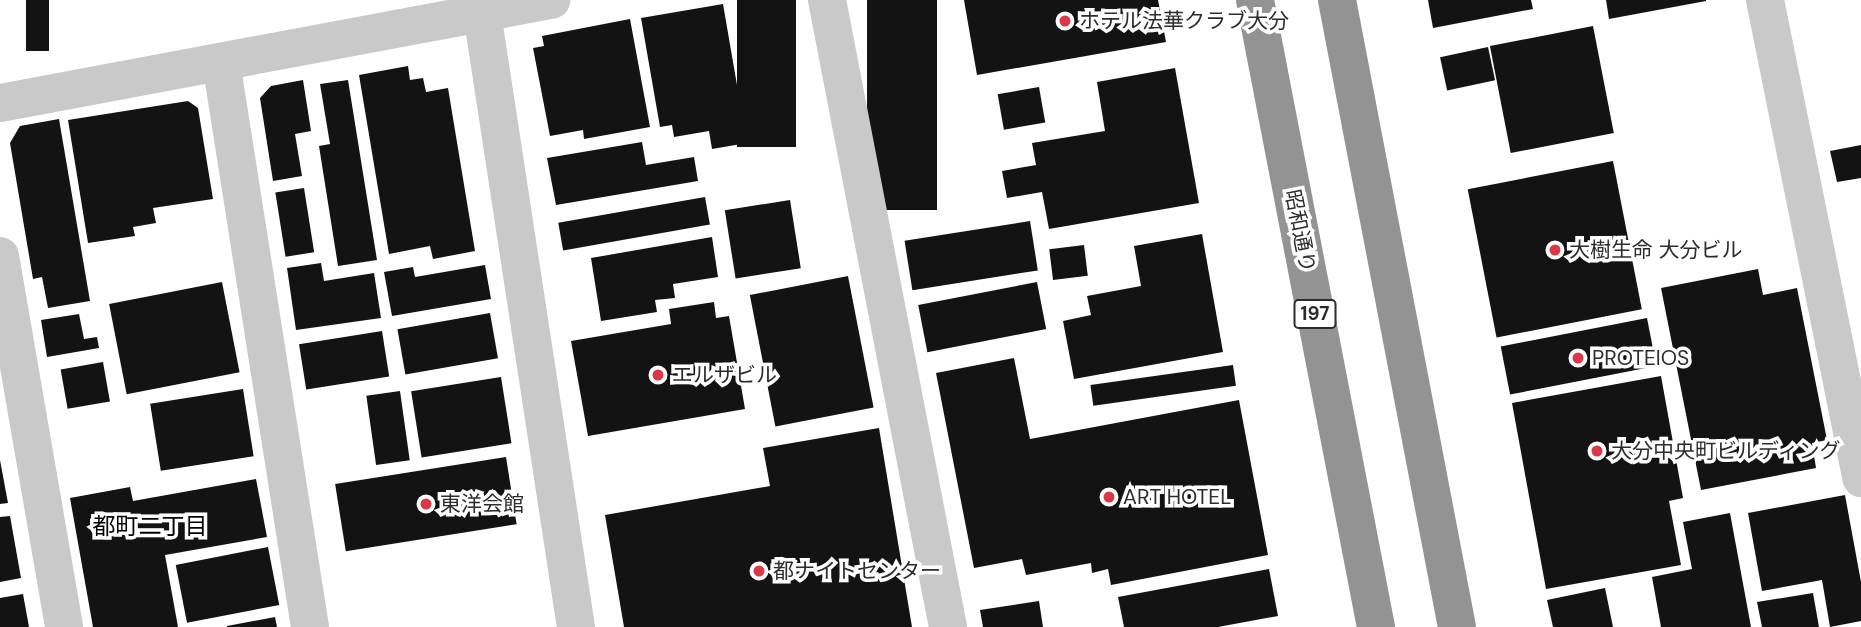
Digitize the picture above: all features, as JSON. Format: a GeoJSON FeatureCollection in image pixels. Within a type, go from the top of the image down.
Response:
{"type":"FeatureCollection","features":[{"type":"Feature","properties":{"kind":"highway","name":"昭和通り"},"geometry":{"type":"LineString","coordinates":[[1255,0],[1376,627]]}},
{"type":"Feature","properties":{"kind":"highway"},"geometry":{"type":"LineString","coordinates":[[1338,0],[1458,627]]}},
{"type":"Feature","properties":{"kind":"street"},"geometry":{"type":"LineString","coordinates":[[0,103],[221,61],[481,6],[551,0]]}},
{"type":"Feature","properties":{"kind":"street"},"geometry":{"type":"LineString","coordinates":[[827,0],[948,627]]}},
{"type":"Feature","properties":{"kind":"street"},"geometry":{"type":"LineString","coordinates":[[1765,0],[1861,478]]}},
{"type":"Feature","properties":{"kind":"street"},"geometry":{"type":"LineString","coordinates":[[481,6],[576,627]]}},
{"type":"Feature","properties":{"kind":"street"},"geometry":{"type":"LineString","coordinates":[[221,61],[310,627]]}},
{"type":"Feature","properties":{"kind":"street"},"geometry":{"type":"LineString","coordinates":[[0,256],[64,627]]}},
{"type":"Feature","properties":{"kind":"building"},"geometry":{"type":"Polygon","coordinates":[[[26,0],[49,0],[49,51],[26,51],[26,0]]]}},
{"type":"Feature","properties":{"kind":"building"},"geometry":{"type":"Polygon","coordinates":[[[737,0],[796,0],[796,147],[737,147],[737,0]]]}},
{"type":"Feature","properties":{"kind":"building"},"geometry":{"type":"Polygon","coordinates":[[[867,0],[937,0],[937,210],[867,210],[867,0]]]}},
{"type":"Feature","properties":{"kind":"building","name":"ホテル法華クラブ大分"},"geometry":{"type":"Polygon","coordinates":[[[964,0],[1158,0],[1166,42],[977,75],[964,0]]]}},
{"type":"Feature","properties":{"kind":"building"},"geometry":{"type":"Polygon","coordinates":[[[1428,0],[1531,0],[1533,9],[1433,28],[1428,0]]]}},
{"type":"Feature","properties":{"kind":"building"},"geometry":{"type":"Polygon","coordinates":[[[1606,0],[1706,0],[1706,1],[1609,19],[1606,0]]]}},
{"type":"Feature","properties":{"kind":"building"},"geometry":{"type":"Polygon","coordinates":[[[723,4],[747,143],[712,149],[709,131],[674,137],[672,125],[660,127],[641,18],[723,4]]]}},
{"type":"Feature","properties":{"kind":"building"},"geometry":{"type":"Polygon","coordinates":[[[630,19],[650,127],[584,139],[583,130],[550,136],[533,48],[544,46],[542,36],[630,19]]]}},
{"type":"Feature","properties":{"kind":"building"},"geometry":{"type":"Polygon","coordinates":[[[1593,26],[1614,133],[1511,153],[1490,46],[1593,26]]]}},
{"type":"Feature","properties":{"kind":"building"},"geometry":{"type":"Polygon","coordinates":[[[1488,47],[1495,80],[1447,90],[1440,57],[1488,47]]]}},
{"type":"Feature","properties":{"kind":"building"},"geometry":{"type":"Polygon","coordinates":[[[408,66],[410,80],[423,78],[426,92],[448,88],[475,251],[433,259],[430,246],[389,254],[359,75],[408,66]]]}},
{"type":"Feature","properties":{"kind":"building"},"geometry":{"type":"Polygon","coordinates":[[[1175,68],[1199,203],[1049,229],[1042,192],[1007,198],[1002,171],[1036,165],[1032,143],[1105,131],[1097,82],[1175,68]]]}},
{"type":"Feature","properties":{"kind":"building"},"geometry":{"type":"Polygon","coordinates":[[[303,80],[311,131],[295,134],[302,176],[273,181],[260,98],[271,86],[303,80]]]}},
{"type":"Feature","properties":{"kind":"building"},"geometry":{"type":"Polygon","coordinates":[[[348,80],[377,260],[338,266],[319,146],[330,144],[320,84],[348,80]]]}},
{"type":"Feature","properties":{"kind":"building"},"geometry":{"type":"Polygon","coordinates":[[[1039,87],[1045,122],[1004,130],[998,94],[1039,87]]]}},
{"type":"Feature","properties":{"kind":"building"},"geometry":{"type":"Polygon","coordinates":[[[188,101],[198,108],[213,199],[153,208],[156,223],[133,227],[135,236],[88,243],[68,120],[188,101]]]}},
{"type":"Feature","properties":{"kind":"building"},"geometry":{"type":"Polygon","coordinates":[[[59,119],[90,301],[48,308],[42,277],[33,279],[10,143],[20,126],[59,119]]]}},
{"type":"Feature","properties":{"kind":"building"},"geometry":{"type":"Polygon","coordinates":[[[642,142],[646,165],[694,157],[698,181],[556,205],[547,158],[642,142]]]}},
{"type":"Feature","properties":{"kind":"building"},"geometry":{"type":"Polygon","coordinates":[[[1861,145],[1861,178],[1837,182],[1830,151],[1861,145]]]}},
{"type":"Feature","properties":{"kind":"building","name":"大樹生命 大分ビル"},"geometry":{"type":"Polygon","coordinates":[[[1613,161],[1642,309],[1497,337],[1468,189],[1613,161]]]}},
{"type":"Feature","properties":{"kind":"building"},"geometry":{"type":"Polygon","coordinates":[[[304,188],[314,252],[286,257],[275,193],[304,188]]]}},
{"type":"Feature","properties":{"kind":"building"},"geometry":{"type":"Polygon","coordinates":[[[705,197],[710,225],[563,250],[558,223],[705,197]]]}},
{"type":"Feature","properties":{"kind":"building"},"geometry":{"type":"Polygon","coordinates":[[[790,200],[801,268],[736,278],[725,210],[790,200]]]}},
{"type":"Feature","properties":{"kind":"building"},"geometry":{"type":"Polygon","coordinates":[[[1030,221],[1038,270],[912,290],[905,241],[1030,221]]]}},
{"type":"Feature","properties":{"kind":"building"},"geometry":{"type":"Polygon","coordinates":[[[1202,234],[1223,352],[1074,379],[1063,321],[1091,315],[1087,296],[1141,286],[1134,246],[1202,234]]]}},
{"type":"Feature","properties":{"kind":"building"},"geometry":{"type":"Polygon","coordinates":[[[712,237],[718,277],[673,284],[675,298],[655,300],[657,312],[601,321],[591,258],[712,237]]]}},
{"type":"Feature","properties":{"kind":"building"},"geometry":{"type":"Polygon","coordinates":[[[1084,245],[1088,276],[1053,280],[1049,249],[1084,245]]]}},
{"type":"Feature","properties":{"kind":"building"},"geometry":{"type":"Polygon","coordinates":[[[321,263],[324,281],[374,273],[381,318],[296,330],[287,268],[321,263]]]}},
{"type":"Feature","properties":{"kind":"building"},"geometry":{"type":"Polygon","coordinates":[[[485,265],[491,299],[392,316],[384,272],[413,267],[415,277],[485,265]]]}},
{"type":"Feature","properties":{"kind":"building"},"geometry":{"type":"Polygon","coordinates":[[[1758,269],[1763,295],[1797,288],[1827,440],[1812,443],[1816,468],[1701,490],[1661,288],[1758,269]]]}},
{"type":"Feature","properties":{"kind":"building"},"geometry":{"type":"Polygon","coordinates":[[[848,276],[874,408],[775,427],[750,295],[848,276]]]}},
{"type":"Feature","properties":{"kind":"building"},"geometry":{"type":"Polygon","coordinates":[[[222,282],[240,372],[127,394],[109,304],[222,282]]]}},
{"type":"Feature","properties":{"kind":"building"},"geometry":{"type":"Polygon","coordinates":[[[1037,282],[1046,329],[927,352],[918,305],[1037,282]]]}},
{"type":"Feature","properties":{"kind":"building","name":"エルザビル"},"geometry":{"type":"Polygon","coordinates":[[[714,302],[716,318],[729,316],[745,409],[588,436],[571,341],[671,324],[669,309],[714,302]]]}},
{"type":"Feature","properties":{"kind":"building"},"geometry":{"type":"Polygon","coordinates":[[[490,313],[498,358],[405,375],[397,329],[490,313]]]}},
{"type":"Feature","properties":{"kind":"building"},"geometry":{"type":"Polygon","coordinates":[[[79,314],[84,339],[97,337],[99,348],[47,357],[41,320],[79,314]]]}},
{"type":"Feature","properties":{"kind":"building","name":"PROTEIOS"},"geometry":{"type":"Polygon","coordinates":[[[1647,318],[1656,366],[1510,395],[1501,346],[1647,318]]]}},
{"type":"Feature","properties":{"kind":"building"},"geometry":{"type":"Polygon","coordinates":[[[382,331],[389,376],[306,390],[299,344],[382,331]]]}},
{"type":"Feature","properties":{"kind":"building","name":"ART HOTEL"},"geometry":{"type":"Polygon","coordinates":[[[1014,358],[1030,439],[1239,400],[1268,555],[1111,585],[1108,569],[1092,573],[1091,563],[1026,575],[1022,559],[974,568],[936,373],[1014,358]]]}},
{"type":"Feature","properties":{"kind":"building"},"geometry":{"type":"Polygon","coordinates":[[[103,362],[110,401],[68,409],[61,369],[103,362]]]}},
{"type":"Feature","properties":{"kind":"building"},"geometry":{"type":"Polygon","coordinates":[[[1233,365],[1236,386],[1093,406],[1090,385],[1233,365]]]}},
{"type":"Feature","properties":{"kind":"building","name":"大分中央町ビルディング"},"geometry":{"type":"Polygon","coordinates":[[[1661,376],[1683,498],[1669,501],[1681,565],[1546,589],[1512,403],[1661,376]]]}},
{"type":"Feature","properties":{"kind":"building"},"geometry":{"type":"Polygon","coordinates":[[[501,377],[511,443],[422,457],[411,391],[501,377]]]}},
{"type":"Feature","properties":{"kind":"building"},"geometry":{"type":"Polygon","coordinates":[[[243,389],[254,456],[161,471],[150,404],[243,389]]]}},
{"type":"Feature","properties":{"kind":"building"},"geometry":{"type":"Polygon","coordinates":[[[400,391],[410,460],[376,465],[366,396],[400,391]]]}},
{"type":"Feature","properties":{"kind":"building","name":"都ナイトセンター"},"geometry":{"type":"Polygon","coordinates":[[[879,428],[912,627],[624,627],[605,515],[770,486],[763,448],[879,428]]]}},
{"type":"Feature","properties":{"kind":"building","name":"東洋会館"},"geometry":{"type":"Polygon","coordinates":[[[506,457],[517,524],[346,551],[335,484],[506,457]]]}},
{"type":"Feature","properties":{"kind":"building"},"geometry":{"type":"Polygon","coordinates":[[[0,460],[8,503],[0,504],[0,460]]]}},
{"type":"Feature","properties":{"kind":"building"},"geometry":{"type":"Polygon","coordinates":[[[256,479],[267,537],[165,555],[178,627],[93,627],[70,498],[130,487],[133,501],[256,479]]]}},
{"type":"Feature","properties":{"kind":"building"},"geometry":{"type":"Polygon","coordinates":[[[1845,495],[1861,582],[1861,621],[1830,627],[1822,580],[1762,591],[1748,513],[1845,495]]]}},
{"type":"Feature","properties":{"kind":"building"},"geometry":{"type":"Polygon","coordinates":[[[1730,513],[1751,627],[1661,627],[1652,577],[1692,569],[1683,522],[1730,513]]]}},
{"type":"Feature","properties":{"kind":"building"},"geometry":{"type":"Polygon","coordinates":[[[10,516],[21,578],[0,582],[0,517],[10,516]]]}},
{"type":"Feature","properties":{"kind":"building"},"geometry":{"type":"Polygon","coordinates":[[[268,547],[279,605],[187,623],[176,565],[268,547]]]}},
{"type":"Feature","properties":{"kind":"building"},"geometry":{"type":"Polygon","coordinates":[[[1269,569],[1278,616],[1218,627],[1124,627],[1118,597],[1269,569]]]}},
{"type":"Feature","properties":{"kind":"building"},"geometry":{"type":"Polygon","coordinates":[[[1605,588],[1613,627],[1553,627],[1547,600],[1605,588]]]}},
{"type":"Feature","properties":{"kind":"building"},"geometry":{"type":"Polygon","coordinates":[[[1813,593],[1819,627],[1762,627],[1757,602],[1813,593]]]}},
{"type":"Feature","properties":{"kind":"building"},"geometry":{"type":"Polygon","coordinates":[[[23,594],[29,627],[0,627],[0,598],[23,594]]]}},
{"type":"Feature","properties":{"kind":"building"},"geometry":{"type":"Polygon","coordinates":[[[1039,601],[1043,627],[983,627],[980,610],[1039,601]]]}},
{"type":"Feature","properties":{"kind":"building"},"geometry":{"type":"Polygon","coordinates":[[[275,617],[277,627],[227,627],[227,626],[275,617]]]}},
{"type":"Feature","properties":{"kind":"place","name":"ホテル法華クラブ大分"},"geometry":{"type":"Point","coordinates":[1065,21]}},
{"type":"Feature","properties":{"kind":"place","name":"大樹生命 大分ビル"},"geometry":{"type":"Point","coordinates":[1555,250]}},
{"type":"Feature","properties":{"kind":"place","name":"PROTEIOS"},"geometry":{"type":"Point","coordinates":[1578,358]}},
{"type":"Feature","properties":{"kind":"place","name":"エルザビル"},"geometry":{"type":"Point","coordinates":[658,375]}},
{"type":"Feature","properties":{"kind":"place","name":"大分中央町ビルディング"},"geometry":{"type":"Point","coordinates":[1597,451]}},
{"type":"Feature","properties":{"kind":"place","name":"ART HOTEL"},"geometry":{"type":"Point","coordinates":[1109,497]}},
{"type":"Feature","properties":{"kind":"place","name":"東洋会館"},"geometry":{"type":"Point","coordinates":[426,504]}},
{"type":"Feature","properties":{"kind":"place","name":"都ナイトセンター"},"geometry":{"type":"Point","coordinates":[759,571]}},
{"type":"Feature","properties":{"kind":"district","name":"都町二丁目"},"geometry":{"type":"Point","coordinates":[150,526]}}]}
